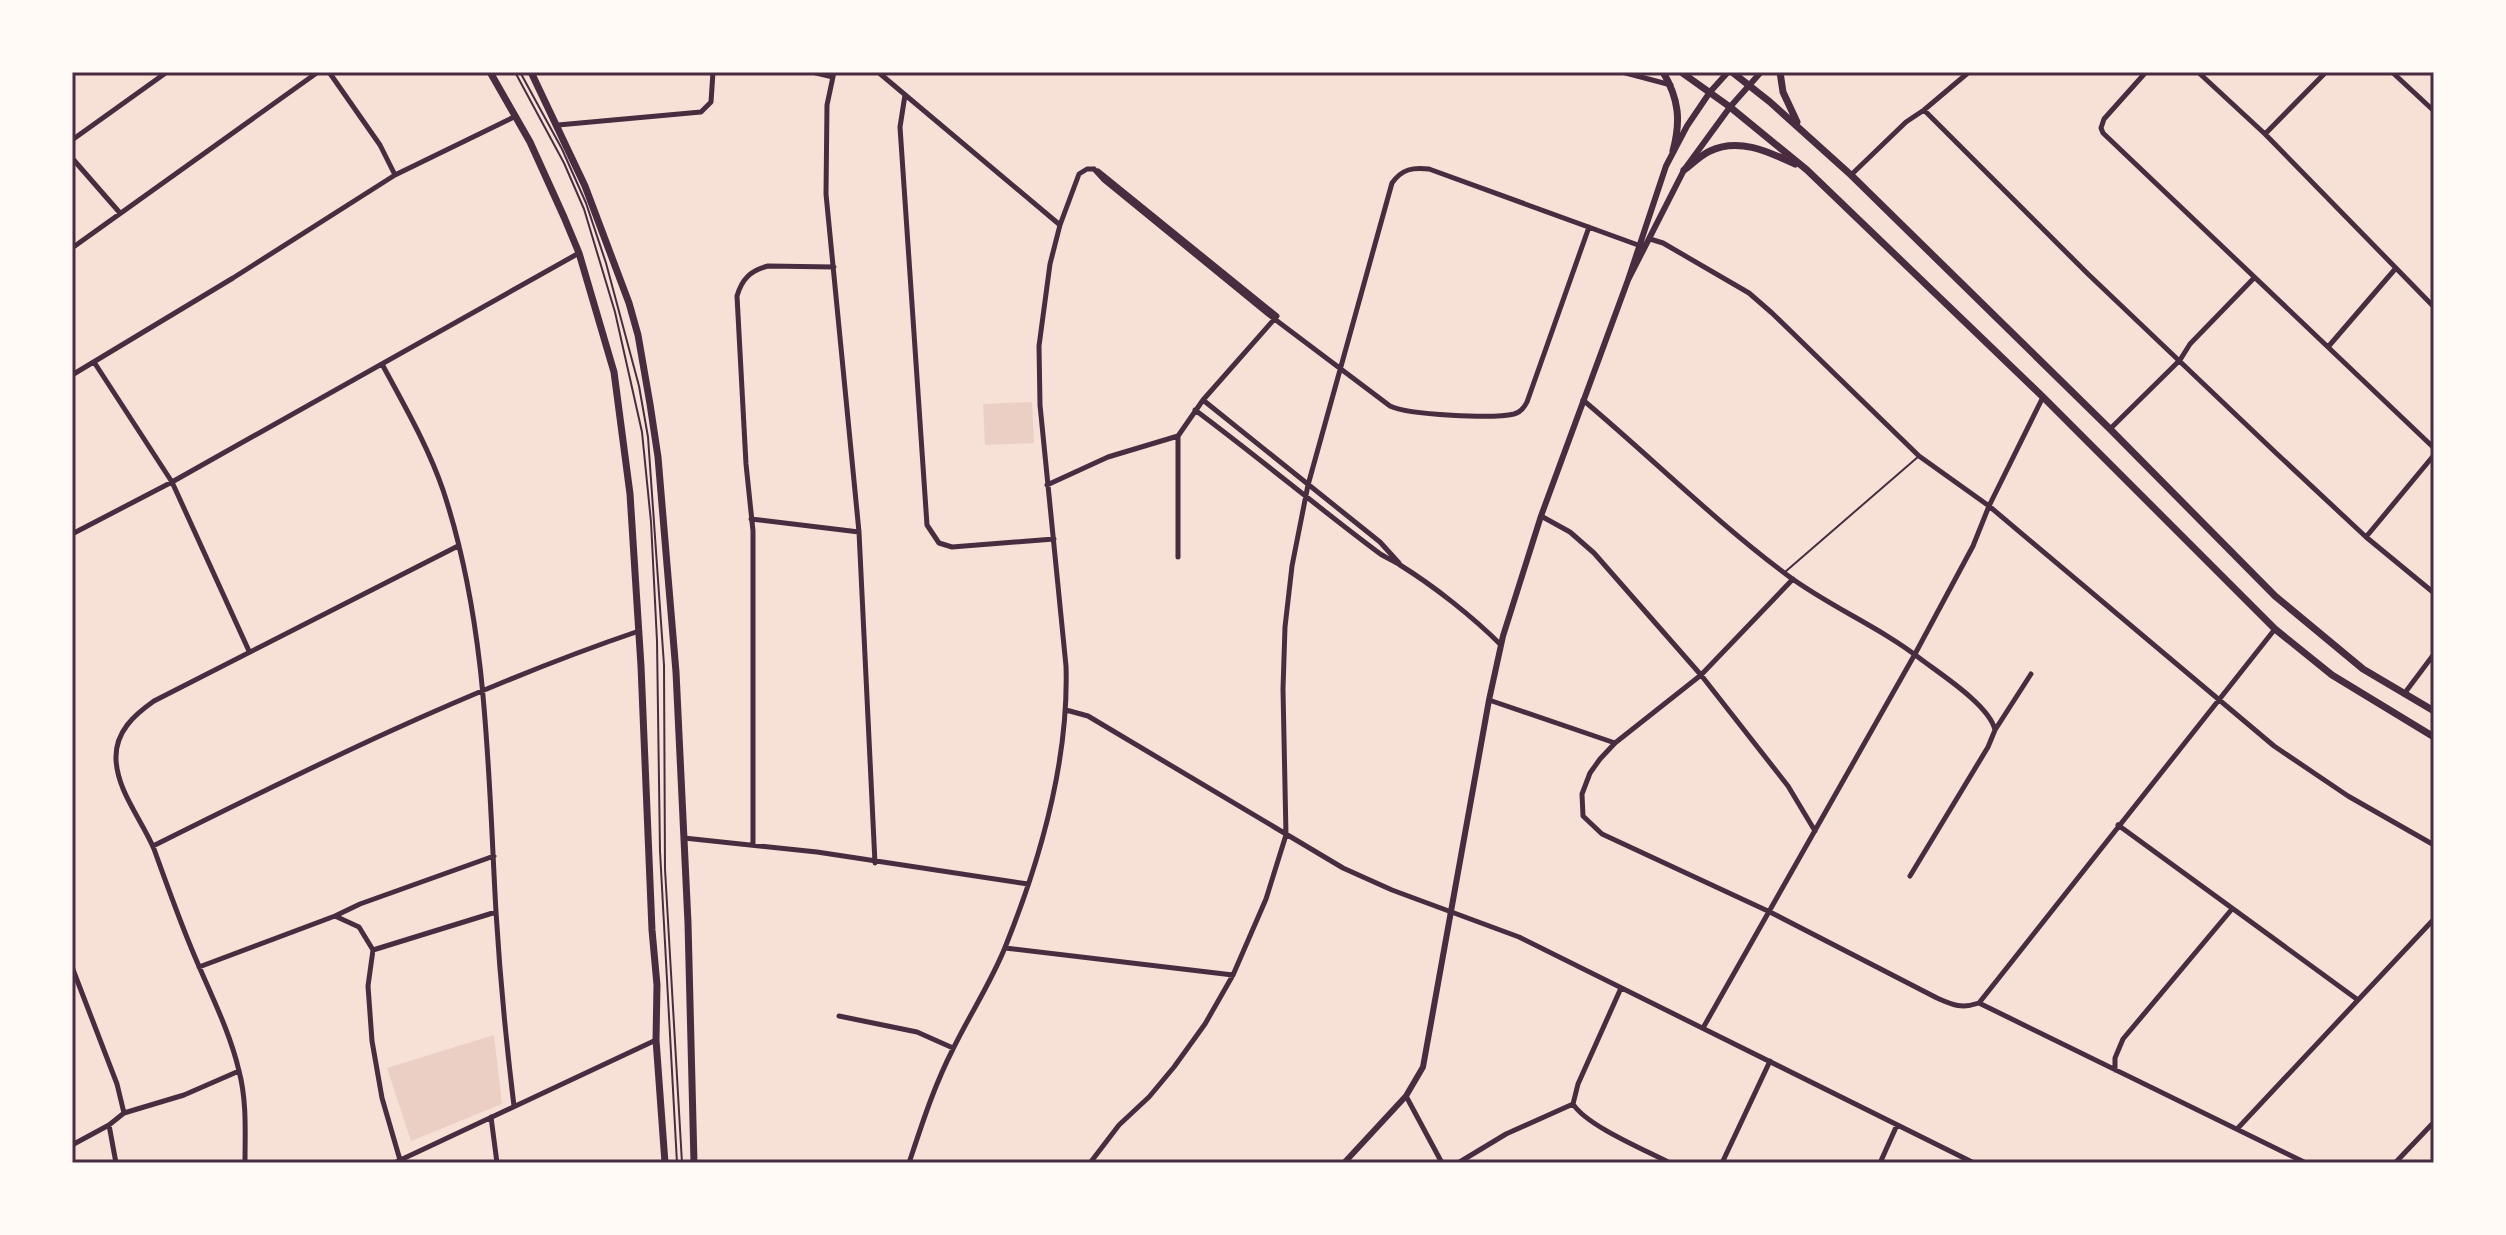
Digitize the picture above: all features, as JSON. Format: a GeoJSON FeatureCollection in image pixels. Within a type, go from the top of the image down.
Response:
{"type":"FeatureCollection","features":[{"type":"Feature","properties":{"kind":"main road"},"geometry":{"type":"LineString","coordinates":[[490,72],[548,179],[579,253],[616,386],[630,494],[639,631],[657,985],[656,1040],[665,1163]]}},
{"type":"Feature","properties":{"kind":"main road"},"geometry":{"type":"LineString","coordinates":[[531,72],[585,186],[629,303],[644,365],[658,457],[676,672],[692,1024],[694,1163]]}},
{"type":"Feature","properties":{"kind":"main road"},"geometry":{"type":"LineString","coordinates":[[1663,72],[1678,105],[1679,126],[1673,151]]}},
{"type":"Feature","properties":{"kind":"main road"},"geometry":{"type":"LineString","coordinates":[[1681,72],[1730,107],[1807,170],[2043,397],[2275,629],[2332,675],[2434,737]]}},
{"type":"Feature","properties":{"kind":"main road"},"geometry":{"type":"LineString","coordinates":[[1730,72],[1800,127],[1851,175],[2284,604],[2363,669],[2434,711]]}},
{"type":"Feature","properties":{"kind":"main road"},"geometry":{"type":"LineString","coordinates":[[1780,72],[1783,92],[1800,127]]}},
{"type":"Feature","properties":{"kind":"main road"},"geometry":{"type":"LineString","coordinates":[[1684,170],[1708,151],[1742,145],[1776,155],[1807,170]]}},
{"type":"Feature","properties":{"kind":"street"},"geometry":{"type":"LineString","coordinates":[[72,140],[167,72]]}},
{"type":"Feature","properties":{"kind":"street"},"geometry":{"type":"LineString","coordinates":[[72,248],[318,72]]}},
{"type":"Feature","properties":{"kind":"street"},"geometry":{"type":"LineString","coordinates":[[329,72],[380,145],[395,175]]}},
{"type":"Feature","properties":{"kind":"street"},"geometry":{"type":"LineString","coordinates":[[558,125],[701,112],[711,102],[713,72]]}},
{"type":"Feature","properties":{"kind":"street"},"geometry":{"type":"LineString","coordinates":[[812,72],[833,74],[826,117],[826,181],[859,532],[875,863]]}},
{"type":"Feature","properties":{"kind":"street"},"geometry":{"type":"LineString","coordinates":[[878,72],[1060,225]]}},
{"type":"Feature","properties":{"kind":"street"},"geometry":{"type":"LineString","coordinates":[[1622,72],[1671,85]]}},
{"type":"Feature","properties":{"kind":"street"},"geometry":{"type":"LineString","coordinates":[[1344,1163],[1406,1096],[1423,1067],[1501,645],[1541,516],[1673,151],[1710,92],[1730,72]]}},
{"type":"Feature","properties":{"kind":"street"},"geometry":{"type":"LineString","coordinates":[[1628,280],[1684,170],[1730,107],[1761,72]]}},
{"type":"Feature","properties":{"kind":"street"},"geometry":{"type":"LineString","coordinates":[[1851,175],[1906,122],[1969,72]]}},
{"type":"Feature","properties":{"kind":"street"},"geometry":{"type":"LineString","coordinates":[[2146,72],[2104,119],[2103,133],[2434,448]]}},
{"type":"Feature","properties":{"kind":"street"},"geometry":{"type":"LineString","coordinates":[[2198,72],[2265,134],[2434,307]]}},
{"type":"Feature","properties":{"kind":"street"},"geometry":{"type":"LineString","coordinates":[[2265,134],[2326,72]]}},
{"type":"Feature","properties":{"kind":"street"},"geometry":{"type":"LineString","coordinates":[[2392,72],[2434,111]]}},
{"type":"Feature","properties":{"kind":"street"},"geometry":{"type":"LineString","coordinates":[[905,95],[900,127],[929,531],[939,543],[952,547],[1054,539]]}},
{"type":"Feature","properties":{"kind":"street"},"geometry":{"type":"LineString","coordinates":[[1924,110],[2088,274],[2366,537],[2434,593]]}},
{"type":"Feature","properties":{"kind":"street"},"geometry":{"type":"LineString","coordinates":[[72,375],[395,175],[516,116]]}},
{"type":"Feature","properties":{"kind":"street"},"geometry":{"type":"LineString","coordinates":[[72,158],[120,213]]}},
{"type":"Feature","properties":{"kind":"street"},"geometry":{"type":"LineString","coordinates":[[1090,1163],[1119,1125],[1149,1097],[1174,1067],[1205,1024],[1233,975],[1266,899],[1286,835],[1283,731],[1285,627],[1292,566],[1308,485],[1389,191],[1397,176],[1411,168],[1429,169],[1638,245]]}},
{"type":"Feature","properties":{"kind":"street"},"geometry":{"type":"LineString","coordinates":[[909,1163],[929,1101],[1005,948],[1028,884],[1043,839],[1066,710],[1066,666],[1040,405],[1039,346],[1050,264],[1060,225],[1079,174],[1094,169],[1107,177],[1284,325],[1396,409],[1452,415],[1517,413],[1527,402],[1589,227]]}},
{"type":"Feature","properties":{"kind":"street"},"geometry":{"type":"LineString","coordinates":[[1650,239],[1663,243],[1749,293],[1809,346],[1919,456],[1989,506],[2274,746],[2311,772],[2434,845]]}},
{"type":"Feature","properties":{"kind":"street"},"geometry":{"type":"LineString","coordinates":[[72,534],[172,482],[579,253]]}},
{"type":"Feature","properties":{"kind":"street"},"geometry":{"type":"LineString","coordinates":[[753,844],[751,519],[737,296],[747,275],[768,266],[834,267]]}},
{"type":"Feature","properties":{"kind":"street"},"geometry":{"type":"LineString","coordinates":[[2328,347],[2396,268]]}},
{"type":"Feature","properties":{"kind":"street"},"geometry":{"type":"LineString","coordinates":[[2110,429],[2180,360],[2190,344],[2254,278]]}},
{"type":"Feature","properties":{"kind":"street"},"geometry":{"type":"LineString","coordinates":[[1178,557],[1178,436],[1203,400],[1276,318]]}},
{"type":"Feature","properties":{"kind":"street"},"geometry":{"type":"LineString","coordinates":[[94,362],[172,482],[249,651]]}},
{"type":"Feature","properties":{"kind":"street"},"geometry":{"type":"LineString","coordinates":[[382,364],[419,431],[442,487],[473,622],[490,785],[503,1011],[514,1106]]}},
{"type":"Feature","properties":{"kind":"street"},"geometry":{"type":"LineString","coordinates":[[1703,1028],[1915,654],[1973,546],[1989,506],[2043,397]]}},
{"type":"Feature","properties":{"kind":"street"},"geometry":{"type":"LineString","coordinates":[[1203,400],[1388,550],[1399,564]]}},
{"type":"Feature","properties":{"kind":"street"},"geometry":{"type":"LineString","coordinates":[[1583,400],[1784,573],[1915,654],[1988,715],[1995,730]]}},
{"type":"Feature","properties":{"kind":"street"},"geometry":{"type":"LineString","coordinates":[[1195,410],[1501,645]]}},
{"type":"Feature","properties":{"kind":"street"},"geometry":{"type":"LineString","coordinates":[[1047,485],[1108,457],[1178,436]]}},
{"type":"Feature","properties":{"kind":"street"},"geometry":{"type":"LineString","coordinates":[[2366,537],[2434,455]]}},
{"type":"Feature","properties":{"kind":"street"},"geometry":{"type":"LineString","coordinates":[[1541,516],[1570,532],[1594,553],[1701,675],[1788,786],[1815,831]]}},
{"type":"Feature","properties":{"kind":"street"},"geometry":{"type":"LineString","coordinates":[[751,519],[859,532]]}},
{"type":"Feature","properties":{"kind":"street"},"geometry":{"type":"LineString","coordinates":[[245,1163],[244,1104],[239,1071],[172,904],[153,846],[118,775],[116,749],[120,736],[128,722],[154,701],[458,546]]}},
{"type":"Feature","properties":{"kind":"street"},"geometry":{"type":"LineString","coordinates":[[1793,579],[1701,675],[1615,743],[1590,773],[1582,794],[1583,816],[1617,842],[1770,912],[1956,1007],[1964,1008],[1979,1003],[2275,629]]}},
{"type":"Feature","properties":{"kind":"street"},"geometry":{"type":"LineString","coordinates":[[153,846],[348,750],[594,646],[639,631]]}},
{"type":"Feature","properties":{"kind":"street"},"geometry":{"type":"LineString","coordinates":[[2404,694],[2434,654]]}},
{"type":"Feature","properties":{"kind":"street"},"geometry":{"type":"LineString","coordinates":[[1910,876],[2031,674]]}},
{"type":"Feature","properties":{"kind":"street"},"geometry":{"type":"LineString","coordinates":[[1489,700],[1615,743]]}},
{"type":"Feature","properties":{"kind":"street"},"geometry":{"type":"LineString","coordinates":[[1066,710],[1088,716],[1343,868],[1392,890],[1519,937],[1974,1163]]}},
{"type":"Feature","properties":{"kind":"street"},"geometry":{"type":"LineString","coordinates":[[2118,825],[2358,1000]]}},
{"type":"Feature","properties":{"kind":"street"},"geometry":{"type":"LineString","coordinates":[[684,838],[753,844],[1028,884]]}},
{"type":"Feature","properties":{"kind":"street"},"geometry":{"type":"LineString","coordinates":[[199,967],[494,856]]}},
{"type":"Feature","properties":{"kind":"street"},"geometry":{"type":"LineString","coordinates":[[2115,1070],[2115,1058],[2123,1039],[2233,908]]}},
{"type":"Feature","properties":{"kind":"street"},"geometry":{"type":"LineString","coordinates":[[373,950],[496,912]]}},
{"type":"Feature","properties":{"kind":"street"},"geometry":{"type":"LineString","coordinates":[[335,916],[359,927],[373,950],[368,986],[372,1041],[397,1161],[656,1040]]}},
{"type":"Feature","properties":{"kind":"street"},"geometry":{"type":"LineString","coordinates":[[2238,1129],[2434,919]]}},
{"type":"Feature","properties":{"kind":"street"},"geometry":{"type":"LineString","coordinates":[[1005,948],[1233,975]]}},
{"type":"Feature","properties":{"kind":"street"},"geometry":{"type":"LineString","coordinates":[[72,967],[117,1084],[124,1113]]}},
{"type":"Feature","properties":{"kind":"street"},"geometry":{"type":"LineString","coordinates":[[1621,988],[1578,1084],[1573,1104],[1579,1113],[1592,1122],[1670,1163]]}},
{"type":"Feature","properties":{"kind":"street"},"geometry":{"type":"LineString","coordinates":[[1979,1003],[2306,1163]]}},
{"type":"Feature","properties":{"kind":"street"},"geometry":{"type":"LineString","coordinates":[[839,1016],[917,1032],[953,1048]]}},
{"type":"Feature","properties":{"kind":"street"},"geometry":{"type":"LineString","coordinates":[[1722,1163],[1770,1061]]}},
{"type":"Feature","properties":{"kind":"street"},"geometry":{"type":"LineString","coordinates":[[72,1145],[124,1113],[184,1095],[239,1071]]}},
{"type":"Feature","properties":{"kind":"street"},"geometry":{"type":"LineString","coordinates":[[1406,1096],[1442,1163]]}},
{"type":"Feature","properties":{"kind":"street"},"geometry":{"type":"LineString","coordinates":[[1458,1163],[1506,1134],[1573,1104]]}},
{"type":"Feature","properties":{"kind":"street"},"geometry":{"type":"LineString","coordinates":[[491,1117],[497,1163]]}},
{"type":"Feature","properties":{"kind":"street"},"geometry":{"type":"LineString","coordinates":[[2395,1163],[2434,1122]]}},
{"type":"Feature","properties":{"kind":"street"},"geometry":{"type":"LineString","coordinates":[[109,1125],[116,1163]]}},
{"type":"Feature","properties":{"kind":"street"},"geometry":{"type":"LineString","coordinates":[[1880,1163],[1897,1125]]}},
{"type":"Feature","properties":{"kind":"lane"},"geometry":{"type":"LineString","coordinates":[[515,72],[564,163],[584,209],[618,325],[642,432],[651,522],[657,641],[660,851],[677,1163]]}},
{"type":"Feature","properties":{"kind":"lane"},"geometry":{"type":"LineString","coordinates":[[520,72],[555,136],[586,203],[606,263],[639,386],[648,437],[664,665],[665,869],[682,1163]]}},
{"type":"Feature","properties":{"kind":"lane"},"geometry":{"type":"LineString","coordinates":[[1784,573],[1919,456]]}},
{"type":"Feature","properties":{"kind":"shaded area"},"geometry":{"type":"Polygon","coordinates":[[[1032,402],[1034,443],[985,445],[983,404],[1032,402]]]}},
{"type":"Feature","properties":{"kind":"shaded area"},"geometry":{"type":"Polygon","coordinates":[[[494,1035],[502,1104],[411,1141],[387,1068],[494,1035]]]}}]}
